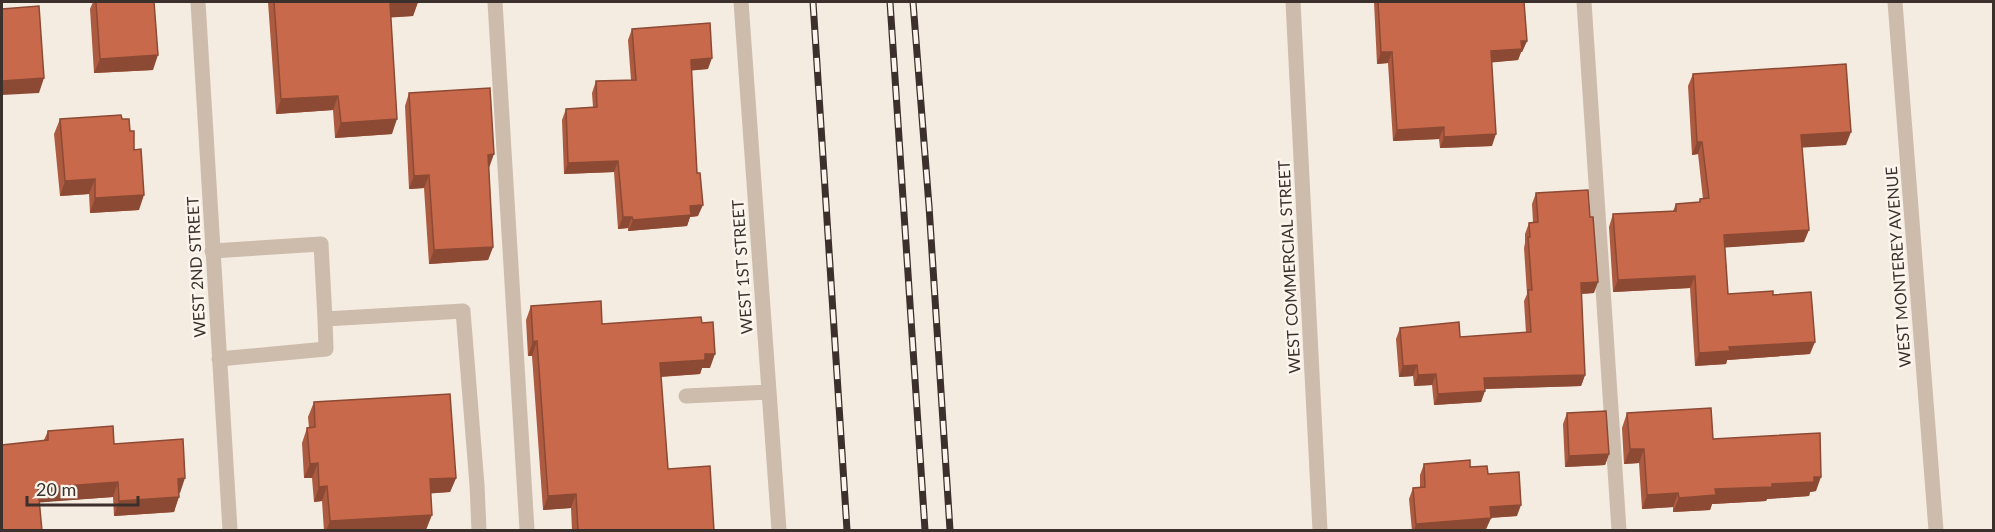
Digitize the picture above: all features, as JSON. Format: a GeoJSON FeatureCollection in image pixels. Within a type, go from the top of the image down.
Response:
{"type":"FeatureCollection","features":[{"type":"Feature","properties":{"kind":"street","name":"WEST 2ND STREET"},"geometry":{"type":"LineString","coordinates":[[198,2],[230,531]]}},
{"type":"Feature","properties":{"kind":"street"},"geometry":{"type":"LineString","coordinates":[[495,2],[527,531]]}},
{"type":"Feature","properties":{"kind":"street","name":"WEST 1ST STREET"},"geometry":{"type":"LineString","coordinates":[[741,2],[779,531]]}},
{"type":"Feature","properties":{"kind":"street","name":"WEST COMMERCIAL STREET"},"geometry":{"type":"LineString","coordinates":[[1293,2],[1320,531]]}},
{"type":"Feature","properties":{"kind":"street"},"geometry":{"type":"LineString","coordinates":[[1584,2],[1619,531]]}},
{"type":"Feature","properties":{"kind":"street","name":"WEST MONTEREY AVENUE"},"geometry":{"type":"LineString","coordinates":[[1895,2],[1936,531]]}},
{"type":"Feature","properties":{"kind":"street"},"geometry":{"type":"LineString","coordinates":[[212,251],[321,244],[326,349],[219,359]]}},
{"type":"Feature","properties":{"kind":"street"},"geometry":{"type":"LineString","coordinates":[[325,319],[463,311],[479,531]]}},
{"type":"Feature","properties":{"kind":"street"},"geometry":{"type":"LineString","coordinates":[[686,396],[769,392]]}},
{"type":"Feature","properties":{"kind":"building"},"geometry":{"type":"Polygon","coordinates":[[[96,2],[154,2],[158,55],[100,59],[96,2]]]}},
{"type":"Feature","properties":{"kind":"building"},"geometry":{"type":"Polygon","coordinates":[[[274,2],[416,2],[390,3],[397,119],[341,123],[338,96],[281,99],[274,2]]]}},
{"type":"Feature","properties":{"kind":"building"},"geometry":{"type":"Polygon","coordinates":[[[1378,2],[1524,2],[1527,41],[1521,41],[1522,49],[1491,51],[1496,134],[1444,137],[1444,127],[1397,130],[1392,52],[1381,52],[1378,2]]]}},
{"type":"Feature","properties":{"kind":"building"},"geometry":{"type":"Polygon","coordinates":[[[39,6],[44,78],[2,81],[2,9],[39,6]]]}},
{"type":"Feature","properties":{"kind":"building"},"geometry":{"type":"Polygon","coordinates":[[[710,23],[712,58],[691,60],[697,173],[700,173],[703,205],[690,206],[691,215],[633,220],[632,217],[623,217],[618,161],[568,163],[566,109],[597,107],[596,81],[636,80],[632,29],[710,23]]]}},
{"type":"Feature","properties":{"kind":"building"},"geometry":{"type":"Polygon","coordinates":[[[1846,64],[1851,132],[1801,135],[1809,230],[1724,235],[1728,294],[1773,291],[1773,295],[1811,292],[1815,342],[1729,347],[1730,351],[1699,353],[1695,276],[1618,280],[1613,214],[1676,211],[1676,204],[1700,202],[1700,199],[1709,198],[1702,142],[1697,142],[1693,74],[1846,64]]]}},
{"type":"Feature","properties":{"kind":"building"},"geometry":{"type":"Polygon","coordinates":[[[490,88],[494,154],[488,155],[493,247],[434,250],[429,175],[414,176],[409,93],[490,88]]]}},
{"type":"Feature","properties":{"kind":"building"},"geometry":{"type":"Polygon","coordinates":[[[121,115],[122,119],[129,119],[130,131],[134,131],[134,150],[141,149],[144,195],[95,198],[95,179],[65,181],[60,119],[121,115]]]}},
{"type":"Feature","properties":{"kind":"building"},"geometry":{"type":"Polygon","coordinates":[[[1588,190],[1590,217],[1593,217],[1598,282],[1581,283],[1585,375],[1484,378],[1485,391],[1438,394],[1436,374],[1418,375],[1417,365],[1403,366],[1400,328],[1459,322],[1460,337],[1531,332],[1528,290],[1532,290],[1528,237],[1530,237],[1529,223],[1538,222],[1536,193],[1588,190]]]}},
{"type":"Feature","properties":{"kind":"building"},"geometry":{"type":"Polygon","coordinates":[[[601,301],[602,324],[701,317],[702,323],[713,322],[715,354],[705,354],[705,360],[660,363],[668,469],[710,466],[714,531],[578,531],[576,494],[548,496],[537,341],[533,342],[531,306],[601,301]]]}},
{"type":"Feature","properties":{"kind":"building"},"geometry":{"type":"Polygon","coordinates":[[[450,394],[456,478],[430,479],[432,515],[330,521],[327,486],[319,487],[318,463],[310,464],[307,428],[315,427],[314,402],[450,394]]]}},
{"type":"Feature","properties":{"kind":"building"},"geometry":{"type":"Polygon","coordinates":[[[1711,408],[1713,439],[1820,433],[1821,477],[1814,477],[1814,482],[1772,484],[1772,487],[1715,489],[1716,495],[1679,498],[1678,493],[1647,495],[1644,449],[1630,449],[1627,413],[1711,408]]]}},
{"type":"Feature","properties":{"kind":"building"},"geometry":{"type":"Polygon","coordinates":[[[1606,411],[1609,454],[1569,456],[1567,413],[1606,411]]]}},
{"type":"Feature","properties":{"kind":"building"},"geometry":{"type":"Polygon","coordinates":[[[113,426],[114,444],[183,439],[185,478],[178,479],[179,497],[119,501],[118,482],[38,488],[42,531],[2,531],[2,445],[48,440],[48,431],[113,426]]]}},
{"type":"Feature","properties":{"kind":"building"},"geometry":{"type":"Polygon","coordinates":[[[1470,460],[1470,467],[1487,466],[1488,474],[1519,472],[1521,505],[1490,507],[1491,518],[1416,524],[1413,488],[1425,487],[1424,464],[1470,460]]]}},
{"type":"Feature","properties":{"kind":"railway"},"geometry":{"type":"LineString","coordinates":[[813,2],[847,530]]}},
{"type":"Feature","properties":{"kind":"railway"},"geometry":{"type":"LineString","coordinates":[[890,2],[925,530]]}},
{"type":"Feature","properties":{"kind":"railway"},"geometry":{"type":"LineString","coordinates":[[913,2],[950,530]]}}]}
